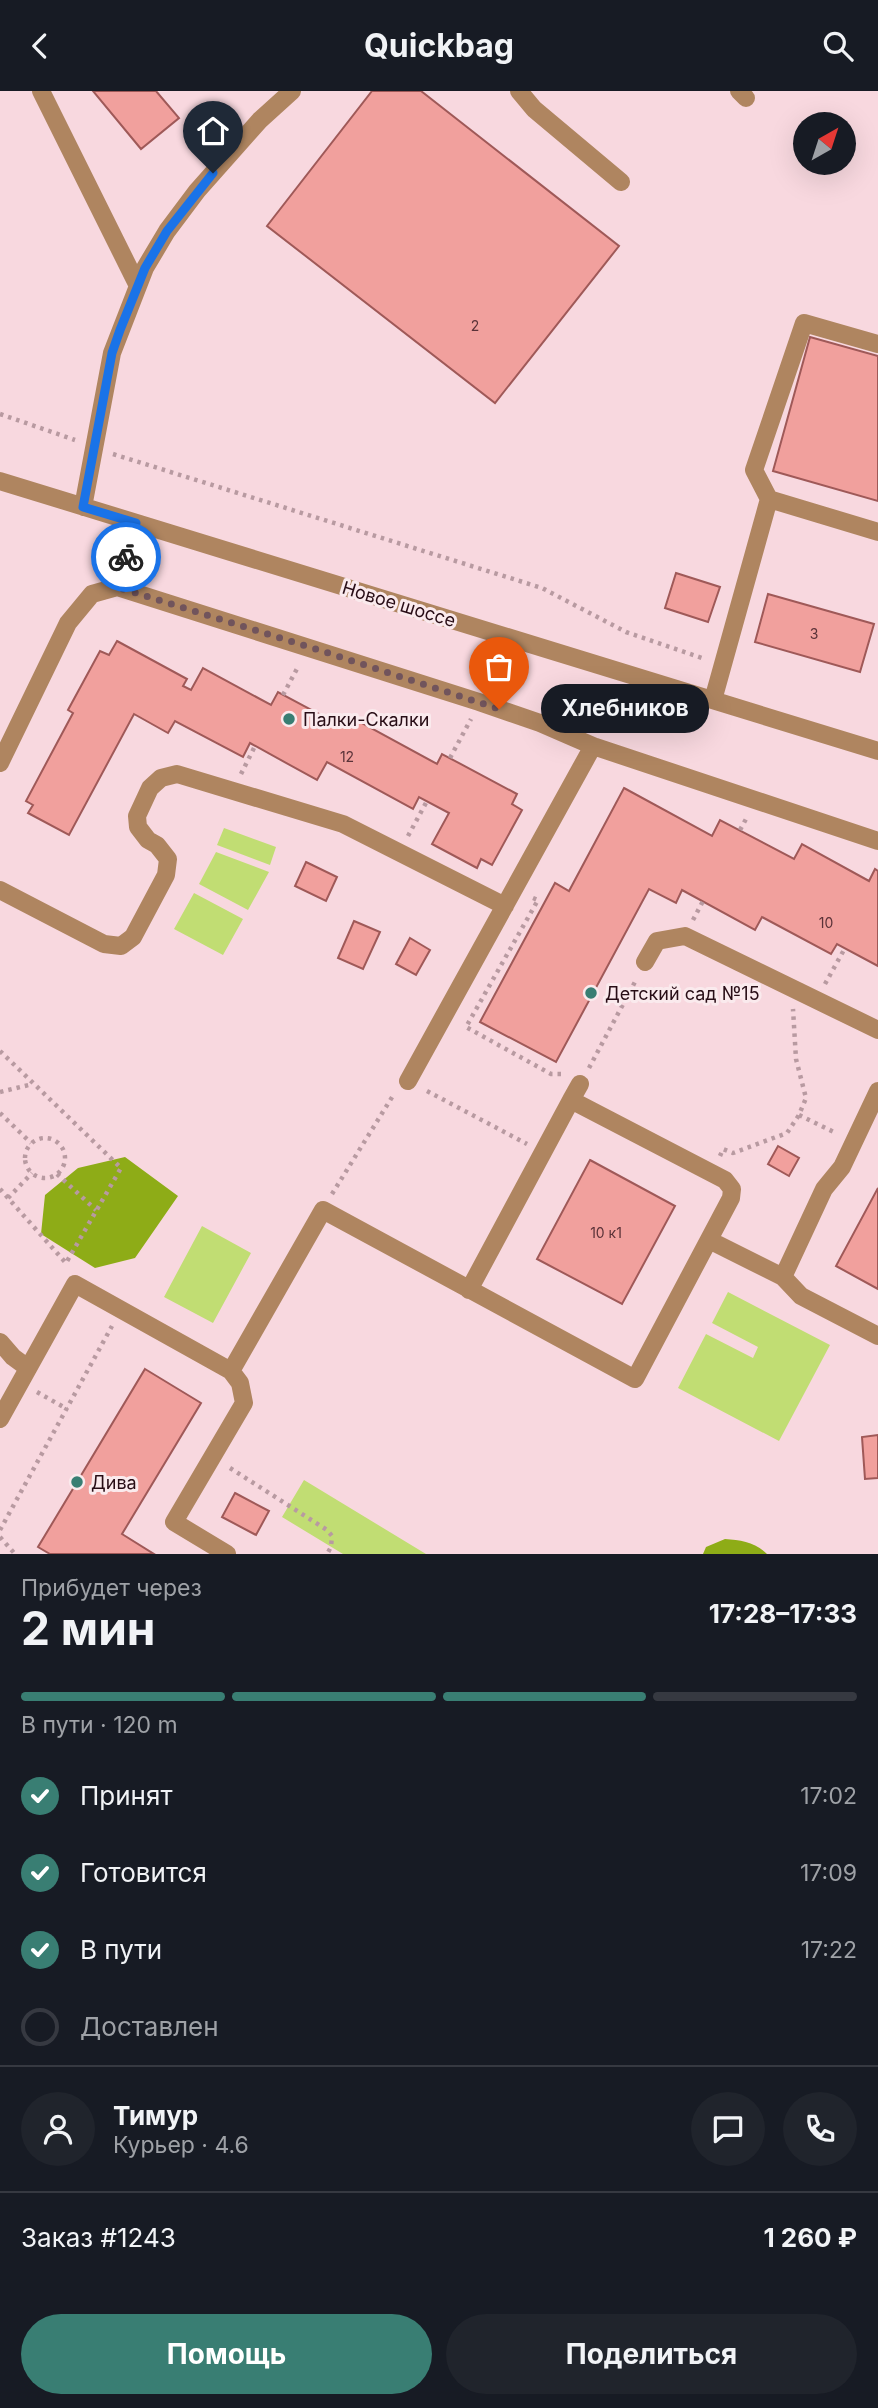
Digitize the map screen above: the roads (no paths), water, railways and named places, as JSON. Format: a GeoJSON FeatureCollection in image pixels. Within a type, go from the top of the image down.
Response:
{"type":"FeatureCollection","features":[{"type":"Feature","properties":{"kind":"street"},"geometry":{"type":"LineString","coordinates":[[41,91],[138,286]]}},
{"type":"Feature","properties":{"kind":"street"},"geometry":{"type":"LineString","coordinates":[[83,507],[112,353],[138,286],[167,231],[197,191],[260,120],[292,91]]}},
{"type":"Feature","properties":{"kind":"street"},"geometry":{"type":"LineString","coordinates":[[519,91],[534,109],[621,182]]}},
{"type":"Feature","properties":{"kind":"street"},"geometry":{"type":"LineString","coordinates":[[713,700],[769,499],[754,470],[804,323],[878,344]]}},
{"type":"Feature","properties":{"kind":"street","name":"Новое шоссе"},"geometry":{"type":"LineString","coordinates":[[0,481],[878,751]]}},
{"type":"Feature","properties":{"kind":"street"},"geometry":{"type":"LineString","coordinates":[[769,499],[878,532]]}},
{"type":"Feature","properties":{"kind":"street"},"geometry":{"type":"LineString","coordinates":[[117,587],[136,523]]}},
{"type":"Feature","properties":{"kind":"street"},"geometry":{"type":"LineString","coordinates":[[0,763],[68,623],[92,594],[117,587],[479,702],[540,723],[593,746],[878,841]]}},
{"type":"Feature","properties":{"kind":"street"},"geometry":{"type":"LineString","coordinates":[[408,1081],[593,746]]}},
{"type":"Feature","properties":{"kind":"street"},"geometry":{"type":"LineString","coordinates":[[0,890],[104,944],[121,946],[133,937],[166,875],[167,859],[138,827],[137,816],[150,788],[161,778],[177,774],[343,824],[505,906]]}},
{"type":"Feature","properties":{"kind":"street"},"geometry":{"type":"LineString","coordinates":[[645,962],[657,941],[685,936],[878,1031]]}},
{"type":"Feature","properties":{"kind":"street"},"geometry":{"type":"LineString","coordinates":[[469,1290],[582,1079]]}},
{"type":"Feature","properties":{"kind":"street"},"geometry":{"type":"LineString","coordinates":[[783,1277],[824,1189],[842,1167],[878,1091]]}},
{"type":"Feature","properties":{"kind":"street"},"geometry":{"type":"LineString","coordinates":[[231,1371],[323,1210],[635,1379],[731,1198],[732,1189],[725,1180],[571,1100]]}},
{"type":"Feature","properties":{"kind":"street"},"geometry":{"type":"LineString","coordinates":[[709,1240],[783,1277],[801,1296],[878,1336]]}},
{"type":"Feature","properties":{"kind":"street"},"geometry":{"type":"LineString","coordinates":[[0,1419],[75,1284],[231,1371],[240,1383],[244,1403],[174,1523],[227,1554]]}},
{"type":"Feature","properties":{"kind":"street"},"geometry":{"type":"LineString","coordinates":[[0,1342],[24,1375]]}},
{"type":"Feature","properties":{"kind":"place","name":"Хлебников"},"geometry":{"type":"Point","coordinates":[499,709]}},
{"type":"Feature","properties":{"kind":"place","name":"Палки-Скалки"},"geometry":{"type":"Point","coordinates":[289,719]}},
{"type":"Feature","properties":{"kind":"place","name":"Детский сад №15"},"geometry":{"type":"Point","coordinates":[591,993]}},
{"type":"Feature","properties":{"kind":"place","name":"Дива"},"geometry":{"type":"Point","coordinates":[77,1482]}}]}
